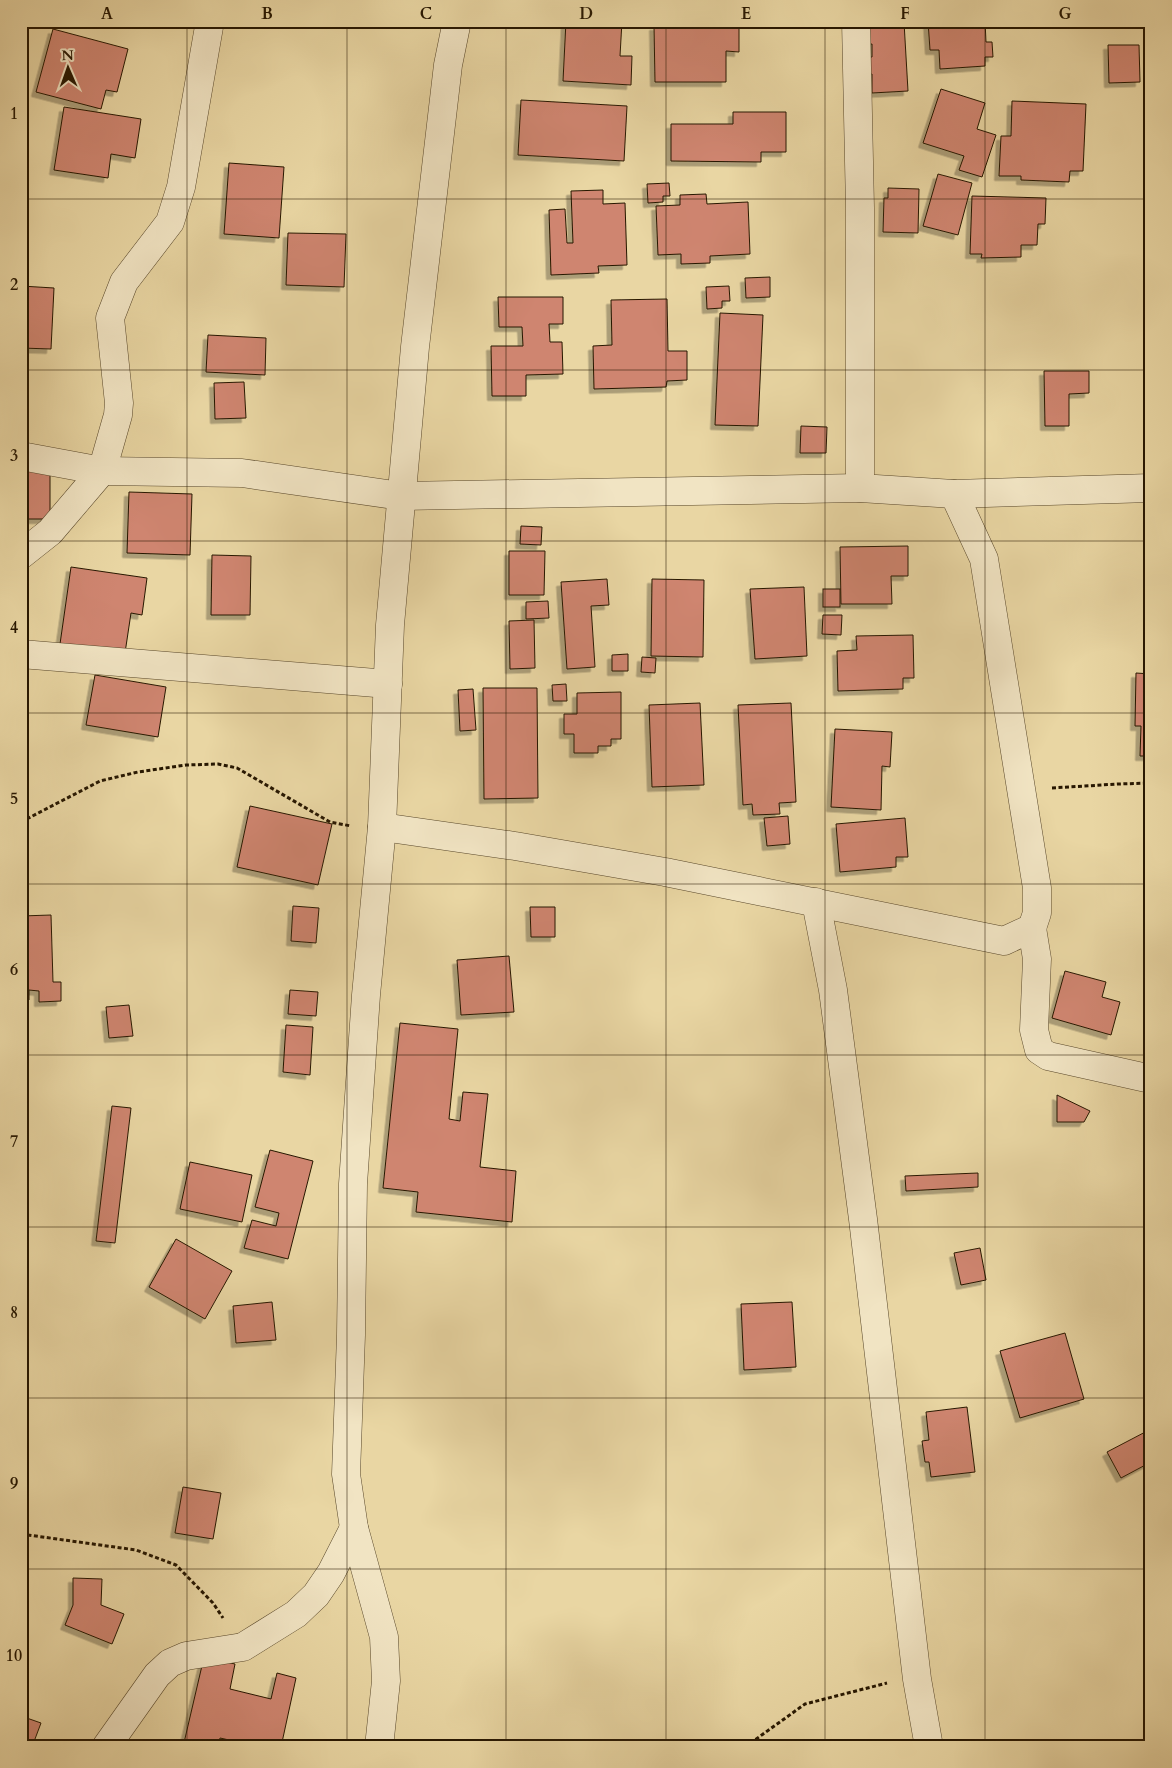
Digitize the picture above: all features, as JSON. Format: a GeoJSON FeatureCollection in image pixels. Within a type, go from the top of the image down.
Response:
{"type":"FeatureCollection","features":[{"type":"Feature","properties":{"kind":"street"},"geometry":{"type":"LineString","coordinates":[[21,555],[50,532],[102,471],[118,415],[119,403],[110,318],[124,282],[170,222],[181,187],[210,21]]}},
{"type":"Feature","properties":{"kind":"street"},"geometry":{"type":"LineString","coordinates":[[379,1747],[386,1681],[384,1637],[354,1528],[346,1474],[352,1335],[353,1184],[366,995],[382,829],[390,625],[415,347],[448,65],[458,21]]}},
{"type":"Feature","properties":{"kind":"street"},"geometry":{"type":"LineString","coordinates":[[856,21],[860,218],[860,488]]}},
{"type":"Feature","properties":{"kind":"street"},"geometry":{"type":"LineString","coordinates":[[21,456],[102,471],[242,473],[402,496],[860,488],[954,494],[1151,488]]}},
{"type":"Feature","properties":{"kind":"street"},"geometry":{"type":"LineString","coordinates":[[954,494],[984,559],[1038,888],[1037,913],[1032,928],[1037,958],[1034,1030],[1039,1050],[1048,1056],[1151,1080]]}},
{"type":"Feature","properties":{"kind":"street"},"geometry":{"type":"LineString","coordinates":[[21,654],[388,684]]}},
{"type":"Feature","properties":{"kind":"street"},"geometry":{"type":"LineString","coordinates":[[382,829],[543,851],[665,872],[1004,941],[1032,928]]}},
{"type":"Feature","properties":{"kind":"street"},"geometry":{"type":"LineString","coordinates":[[816,902],[833,990],[863,1219],[917,1679],[929,1747]]}},
{"type":"Feature","properties":{"kind":"street"},"geometry":{"type":"LineString","coordinates":[[106,1747],[157,1675],[170,1663],[186,1656],[243,1647],[296,1614],[316,1595],[331,1573],[354,1528]]}},
{"type":"Feature","properties":{"kind":"path"},"geometry":{"type":"LineString","coordinates":[[21,822],[100,781],[138,772],[186,765],[218,764],[237,768],[330,822],[382,829]]}},
{"type":"Feature","properties":{"kind":"path"},"geometry":{"type":"LineString","coordinates":[[1021,790],[1118,784],[1151,784]]}},
{"type":"Feature","properties":{"kind":"path"},"geometry":{"type":"LineString","coordinates":[[21,1534],[136,1550],[176,1565],[213,1603],[243,1647]]}},
{"type":"Feature","properties":{"kind":"path"},"geometry":{"type":"LineString","coordinates":[[745,1747],[805,1704],[887,1683],[917,1679]]}},
{"type":"Feature","properties":{"kind":"building"},"geometry":{"type":"Polygon","coordinates":[[[566,21],[622,21],[620,56],[632,56],[631,85],[563,81],[566,21]]]}},
{"type":"Feature","properties":{"kind":"building"},"geometry":{"type":"Polygon","coordinates":[[[928,21],[985,21],[986,42],[992,42],[993,57],[985,57],[985,66],[940,69],[939,50],[930,50],[928,21]]]}},
{"type":"Feature","properties":{"kind":"building"},"geometry":{"type":"Polygon","coordinates":[[[904,22],[908,91],[872,93],[872,74],[862,75],[860,57],[872,57],[872,44],[863,45],[862,25],[904,22]]]}},
{"type":"Feature","properties":{"kind":"building"},"geometry":{"type":"Polygon","coordinates":[[[654,26],[739,26],[739,52],[726,51],[726,82],[655,82],[654,26]]]}},
{"type":"Feature","properties":{"kind":"building"},"geometry":{"type":"Polygon","coordinates":[[[53,29],[128,49],[117,92],[106,90],[101,109],[36,92],[53,29]]]}},
{"type":"Feature","properties":{"kind":"building"},"geometry":{"type":"Polygon","coordinates":[[[21,30],[28,30],[27,64],[21,64],[21,30]]]}},
{"type":"Feature","properties":{"kind":"building"},"geometry":{"type":"Polygon","coordinates":[[[1108,45],[1139,45],[1140,82],[1109,83],[1108,45]]]}},
{"type":"Feature","properties":{"kind":"building"},"geometry":{"type":"Polygon","coordinates":[[[941,89],[985,103],[977,129],[996,135],[982,177],[959,170],[964,156],[923,143],[941,89]]]}},
{"type":"Feature","properties":{"kind":"building"},"geometry":{"type":"Polygon","coordinates":[[[521,100],[627,106],[624,161],[518,155],[521,100]]]}},
{"type":"Feature","properties":{"kind":"building"},"geometry":{"type":"Polygon","coordinates":[[[1012,101],[1086,104],[1083,171],[1070,171],[1069,182],[1021,180],[1021,176],[999,176],[1001,136],[1011,136],[1012,101]]]}},
{"type":"Feature","properties":{"kind":"building"},"geometry":{"type":"Polygon","coordinates":[[[64,107],[141,119],[135,158],[111,154],[108,178],[54,170],[64,107]]]}},
{"type":"Feature","properties":{"kind":"building"},"geometry":{"type":"Polygon","coordinates":[[[733,112],[786,112],[786,152],[761,152],[761,162],[671,161],[671,124],[733,124],[733,112]]]}},
{"type":"Feature","properties":{"kind":"building"},"geometry":{"type":"Polygon","coordinates":[[[229,163],[284,167],[279,238],[224,234],[229,163]]]}},
{"type":"Feature","properties":{"kind":"building"},"geometry":{"type":"Polygon","coordinates":[[[938,174],[972,183],[958,235],[923,226],[938,174]]]}},
{"type":"Feature","properties":{"kind":"building"},"geometry":{"type":"Polygon","coordinates":[[[669,183],[670,196],[663,196],[663,202],[648,203],[647,184],[669,183]]]}},
{"type":"Feature","properties":{"kind":"building"},"geometry":{"type":"Polygon","coordinates":[[[888,188],[919,189],[918,233],[883,232],[884,198],[888,198],[888,188]]]}},
{"type":"Feature","properties":{"kind":"building"},"geometry":{"type":"Polygon","coordinates":[[[603,190],[603,204],[625,203],[627,265],[598,266],[599,273],[551,275],[549,210],[565,209],[567,243],[573,243],[571,191],[603,190]]]}},
{"type":"Feature","properties":{"kind":"building"},"geometry":{"type":"Polygon","coordinates":[[[706,194],[707,204],[748,202],[750,254],[710,256],[710,263],[681,264],[681,254],[658,255],[656,206],[680,205],[680,195],[706,194]]]}},
{"type":"Feature","properties":{"kind":"building"},"geometry":{"type":"Polygon","coordinates":[[[972,196],[1046,198],[1045,224],[1038,224],[1037,245],[1021,245],[1021,257],[981,258],[982,254],[970,254],[972,196]]]}},
{"type":"Feature","properties":{"kind":"building"},"geometry":{"type":"Polygon","coordinates":[[[288,233],[346,234],[344,287],[286,285],[288,233]]]}},
{"type":"Feature","properties":{"kind":"building"},"geometry":{"type":"Polygon","coordinates":[[[770,277],[770,297],[746,298],[745,278],[770,277]]]}},
{"type":"Feature","properties":{"kind":"building"},"geometry":{"type":"Polygon","coordinates":[[[21,286],[54,288],[51,349],[21,348],[21,286]]]}},
{"type":"Feature","properties":{"kind":"building"},"geometry":{"type":"Polygon","coordinates":[[[729,286],[730,301],[722,301],[722,308],[707,309],[706,287],[729,286]]]}},
{"type":"Feature","properties":{"kind":"building"},"geometry":{"type":"Polygon","coordinates":[[[498,297],[563,297],[563,324],[549,324],[550,342],[562,342],[563,374],[526,375],[526,396],[492,396],[491,346],[523,346],[522,327],[499,327],[498,297]]]}},
{"type":"Feature","properties":{"kind":"building"},"geometry":{"type":"Polygon","coordinates":[[[667,299],[668,351],[687,351],[687,380],[667,381],[666,387],[594,389],[593,346],[612,345],[611,300],[667,299]]]}},
{"type":"Feature","properties":{"kind":"building"},"geometry":{"type":"Polygon","coordinates":[[[720,313],[763,315],[758,426],[715,425],[720,313]]]}},
{"type":"Feature","properties":{"kind":"building"},"geometry":{"type":"Polygon","coordinates":[[[208,335],[266,338],[265,375],[206,372],[208,335]]]}},
{"type":"Feature","properties":{"kind":"building"},"geometry":{"type":"Polygon","coordinates":[[[1044,371],[1089,371],[1089,393],[1069,394],[1069,426],[1045,426],[1044,371]]]}},
{"type":"Feature","properties":{"kind":"building"},"geometry":{"type":"Polygon","coordinates":[[[244,382],[246,418],[215,419],[214,383],[244,382]]]}},
{"type":"Feature","properties":{"kind":"building"},"geometry":{"type":"Polygon","coordinates":[[[801,426],[827,427],[826,453],[800,453],[801,426]]]}},
{"type":"Feature","properties":{"kind":"building"},"geometry":{"type":"Polygon","coordinates":[[[21,468],[50,473],[50,519],[21,519],[21,468]]]}},
{"type":"Feature","properties":{"kind":"building"},"geometry":{"type":"Polygon","coordinates":[[[129,492],[192,494],[190,555],[127,553],[129,492]]]}},
{"type":"Feature","properties":{"kind":"building"},"geometry":{"type":"Polygon","coordinates":[[[521,526],[542,527],[541,545],[520,544],[521,526]]]}},
{"type":"Feature","properties":{"kind":"building"},"geometry":{"type":"Polygon","coordinates":[[[908,546],[908,576],[891,576],[892,604],[841,604],[840,547],[908,546]]]}},
{"type":"Feature","properties":{"kind":"building"},"geometry":{"type":"Polygon","coordinates":[[[509,551],[545,551],[544,595],[509,595],[509,551]]]}},
{"type":"Feature","properties":{"kind":"building"},"geometry":{"type":"Polygon","coordinates":[[[212,555],[251,556],[250,615],[211,615],[212,555]]]}},
{"type":"Feature","properties":{"kind":"building"},"geometry":{"type":"Polygon","coordinates":[[[71,567],[147,578],[142,615],[131,613],[125,653],[60,644],[71,567]]]}},
{"type":"Feature","properties":{"kind":"building"},"geometry":{"type":"Polygon","coordinates":[[[607,579],[609,605],[591,606],[595,667],[567,669],[561,582],[607,579]]]}},
{"type":"Feature","properties":{"kind":"building"},"geometry":{"type":"Polygon","coordinates":[[[652,579],[704,580],[703,657],[651,656],[652,579]]]}},
{"type":"Feature","properties":{"kind":"building"},"geometry":{"type":"Polygon","coordinates":[[[804,587],[807,656],[755,659],[750,589],[804,587]]]}},
{"type":"Feature","properties":{"kind":"building"},"geometry":{"type":"Polygon","coordinates":[[[823,589],[840,589],[840,607],[823,607],[823,589]]]}},
{"type":"Feature","properties":{"kind":"building"},"geometry":{"type":"Polygon","coordinates":[[[548,601],[549,618],[526,619],[526,602],[548,601]]]}},
{"type":"Feature","properties":{"kind":"building"},"geometry":{"type":"Polygon","coordinates":[[[823,615],[842,615],[841,635],[822,634],[823,615]]]}},
{"type":"Feature","properties":{"kind":"building"},"geometry":{"type":"Polygon","coordinates":[[[534,620],[535,668],[510,669],[509,621],[534,620]]]}},
{"type":"Feature","properties":{"kind":"building"},"geometry":{"type":"Polygon","coordinates":[[[913,635],[914,678],[903,678],[903,689],[838,691],[837,651],[857,650],[856,636],[913,635]]]}},
{"type":"Feature","properties":{"kind":"building"},"geometry":{"type":"Polygon","coordinates":[[[628,654],[628,671],[612,671],[612,655],[628,654]]]}},
{"type":"Feature","properties":{"kind":"building"},"geometry":{"type":"Polygon","coordinates":[[[642,657],[656,658],[655,673],[641,672],[642,657]]]}},
{"type":"Feature","properties":{"kind":"building"},"geometry":{"type":"Polygon","coordinates":[[[1136,673],[1151,674],[1151,756],[1140,756],[1141,726],[1135,726],[1136,673]]]}},
{"type":"Feature","properties":{"kind":"building"},"geometry":{"type":"Polygon","coordinates":[[[95,675],[166,687],[158,737],[86,725],[95,675]]]}},
{"type":"Feature","properties":{"kind":"building"},"geometry":{"type":"Polygon","coordinates":[[[566,684],[567,701],[553,701],[552,685],[566,684]]]}},
{"type":"Feature","properties":{"kind":"building"},"geometry":{"type":"Polygon","coordinates":[[[483,688],[537,688],[538,798],[484,799],[483,688]]]}},
{"type":"Feature","properties":{"kind":"building"},"geometry":{"type":"Polygon","coordinates":[[[473,689],[476,730],[460,731],[458,690],[473,689]]]}},
{"type":"Feature","properties":{"kind":"building"},"geometry":{"type":"Polygon","coordinates":[[[621,692],[621,739],[611,739],[611,746],[598,746],[598,753],[574,753],[574,734],[564,734],[564,714],[577,714],[577,693],[621,692]]]}},
{"type":"Feature","properties":{"kind":"building"},"geometry":{"type":"Polygon","coordinates":[[[700,703],[704,785],[652,787],[649,705],[700,703]]]}},
{"type":"Feature","properties":{"kind":"building"},"geometry":{"type":"Polygon","coordinates":[[[791,703],[796,802],[779,803],[780,814],[753,815],[752,804],[743,805],[738,705],[791,703]]]}},
{"type":"Feature","properties":{"kind":"building"},"geometry":{"type":"Polygon","coordinates":[[[835,729],[892,732],[890,767],[882,766],[881,810],[831,807],[835,729]]]}},
{"type":"Feature","properties":{"kind":"building"},"geometry":{"type":"Polygon","coordinates":[[[250,806],[332,824],[318,885],[237,867],[250,806]]]}},
{"type":"Feature","properties":{"kind":"building"},"geometry":{"type":"Polygon","coordinates":[[[788,816],[790,844],[767,846],[764,818],[788,816]]]}},
{"type":"Feature","properties":{"kind":"building"},"geometry":{"type":"Polygon","coordinates":[[[905,818],[908,857],[896,857],[896,867],[840,872],[836,824],[905,818]]]}},
{"type":"Feature","properties":{"kind":"building"},"geometry":{"type":"Polygon","coordinates":[[[293,906],[319,908],[316,943],[291,941],[293,906]]]}},
{"type":"Feature","properties":{"kind":"building"},"geometry":{"type":"Polygon","coordinates":[[[530,907],[555,907],[555,937],[531,937],[530,907]]]}},
{"type":"Feature","properties":{"kind":"building"},"geometry":{"type":"Polygon","coordinates":[[[51,915],[53,982],[61,982],[61,1001],[39,1002],[39,991],[29,990],[29,1000],[21,1000],[21,916],[51,915]]]}},
{"type":"Feature","properties":{"kind":"building"},"geometry":{"type":"Polygon","coordinates":[[[509,956],[514,1012],[461,1015],[457,960],[509,956]]]}},
{"type":"Feature","properties":{"kind":"building"},"geometry":{"type":"Polygon","coordinates":[[[1065,971],[1106,982],[1102,997],[1120,1002],[1111,1035],[1052,1018],[1065,971]]]}},
{"type":"Feature","properties":{"kind":"building"},"geometry":{"type":"Polygon","coordinates":[[[290,990],[318,992],[316,1016],[288,1014],[290,990]]]}},
{"type":"Feature","properties":{"kind":"building"},"geometry":{"type":"Polygon","coordinates":[[[129,1005],[133,1036],[109,1038],[106,1007],[129,1005]]]}},
{"type":"Feature","properties":{"kind":"building"},"geometry":{"type":"Polygon","coordinates":[[[400,1023],[458,1029],[449,1119],[460,1121],[463,1092],[488,1094],[480,1167],[516,1171],[512,1222],[416,1212],[418,1192],[383,1188],[400,1023]]]}},
{"type":"Feature","properties":{"kind":"building"},"geometry":{"type":"Polygon","coordinates":[[[286,1025],[313,1027],[310,1075],[283,1072],[286,1025]]]}},
{"type":"Feature","properties":{"kind":"building"},"geometry":{"type":"Polygon","coordinates":[[[1057,1095],[1090,1111],[1084,1122],[1057,1122],[1057,1095]]]}},
{"type":"Feature","properties":{"kind":"building"},"geometry":{"type":"Polygon","coordinates":[[[112,1106],[131,1108],[115,1243],[96,1241],[112,1106]]]}},
{"type":"Feature","properties":{"kind":"building"},"geometry":{"type":"Polygon","coordinates":[[[270,1150],[313,1161],[288,1259],[244,1248],[252,1220],[276,1226],[279,1213],[255,1207],[270,1150]]]}},
{"type":"Feature","properties":{"kind":"building"},"geometry":{"type":"Polygon","coordinates":[[[190,1162],[252,1175],[242,1222],[180,1209],[190,1162]]]}},
{"type":"Feature","properties":{"kind":"building"},"geometry":{"type":"Polygon","coordinates":[[[978,1173],[978,1187],[906,1191],[905,1176],[978,1173]]]}},
{"type":"Feature","properties":{"kind":"building"},"geometry":{"type":"Polygon","coordinates":[[[176,1239],[232,1271],[205,1319],[149,1287],[176,1239]]]}},
{"type":"Feature","properties":{"kind":"building"},"geometry":{"type":"Polygon","coordinates":[[[980,1248],[986,1280],[961,1285],[954,1253],[980,1248]]]}},
{"type":"Feature","properties":{"kind":"building"},"geometry":{"type":"Polygon","coordinates":[[[272,1302],[276,1340],[236,1343],[233,1306],[272,1302]]]}},
{"type":"Feature","properties":{"kind":"building"},"geometry":{"type":"Polygon","coordinates":[[[792,1302],[796,1367],[744,1370],[741,1304],[792,1302]]]}},
{"type":"Feature","properties":{"kind":"building"},"geometry":{"type":"Polygon","coordinates":[[[1065,1333],[1084,1399],[1020,1418],[1000,1351],[1065,1333]]]}},
{"type":"Feature","properties":{"kind":"building"},"geometry":{"type":"Polygon","coordinates":[[[967,1407],[975,1472],[931,1477],[929,1462],[925,1462],[922,1441],[929,1440],[926,1412],[967,1407]]]}},
{"type":"Feature","properties":{"kind":"building"},"geometry":{"type":"Polygon","coordinates":[[[1151,1429],[1151,1462],[1121,1478],[1107,1452],[1151,1429]]]}},
{"type":"Feature","properties":{"kind":"building"},"geometry":{"type":"Polygon","coordinates":[[[183,1487],[221,1493],[213,1539],[175,1533],[183,1487]]]}},
{"type":"Feature","properties":{"kind":"building"},"geometry":{"type":"Polygon","coordinates":[[[73,1578],[102,1579],[101,1605],[124,1614],[112,1644],[65,1625],[73,1605],[73,1578]]]}},
{"type":"Feature","properties":{"kind":"building"},"geometry":{"type":"Polygon","coordinates":[[[204,1657],[235,1664],[230,1689],[271,1699],[277,1673],[296,1678],[281,1747],[261,1747],[220,1738],[218,1747],[183,1747],[204,1657]]]}},
{"type":"Feature","properties":{"kind":"building"},"geometry":{"type":"Polygon","coordinates":[[[21,1716],[41,1723],[32,1747],[21,1747],[21,1716]]]}}]}
